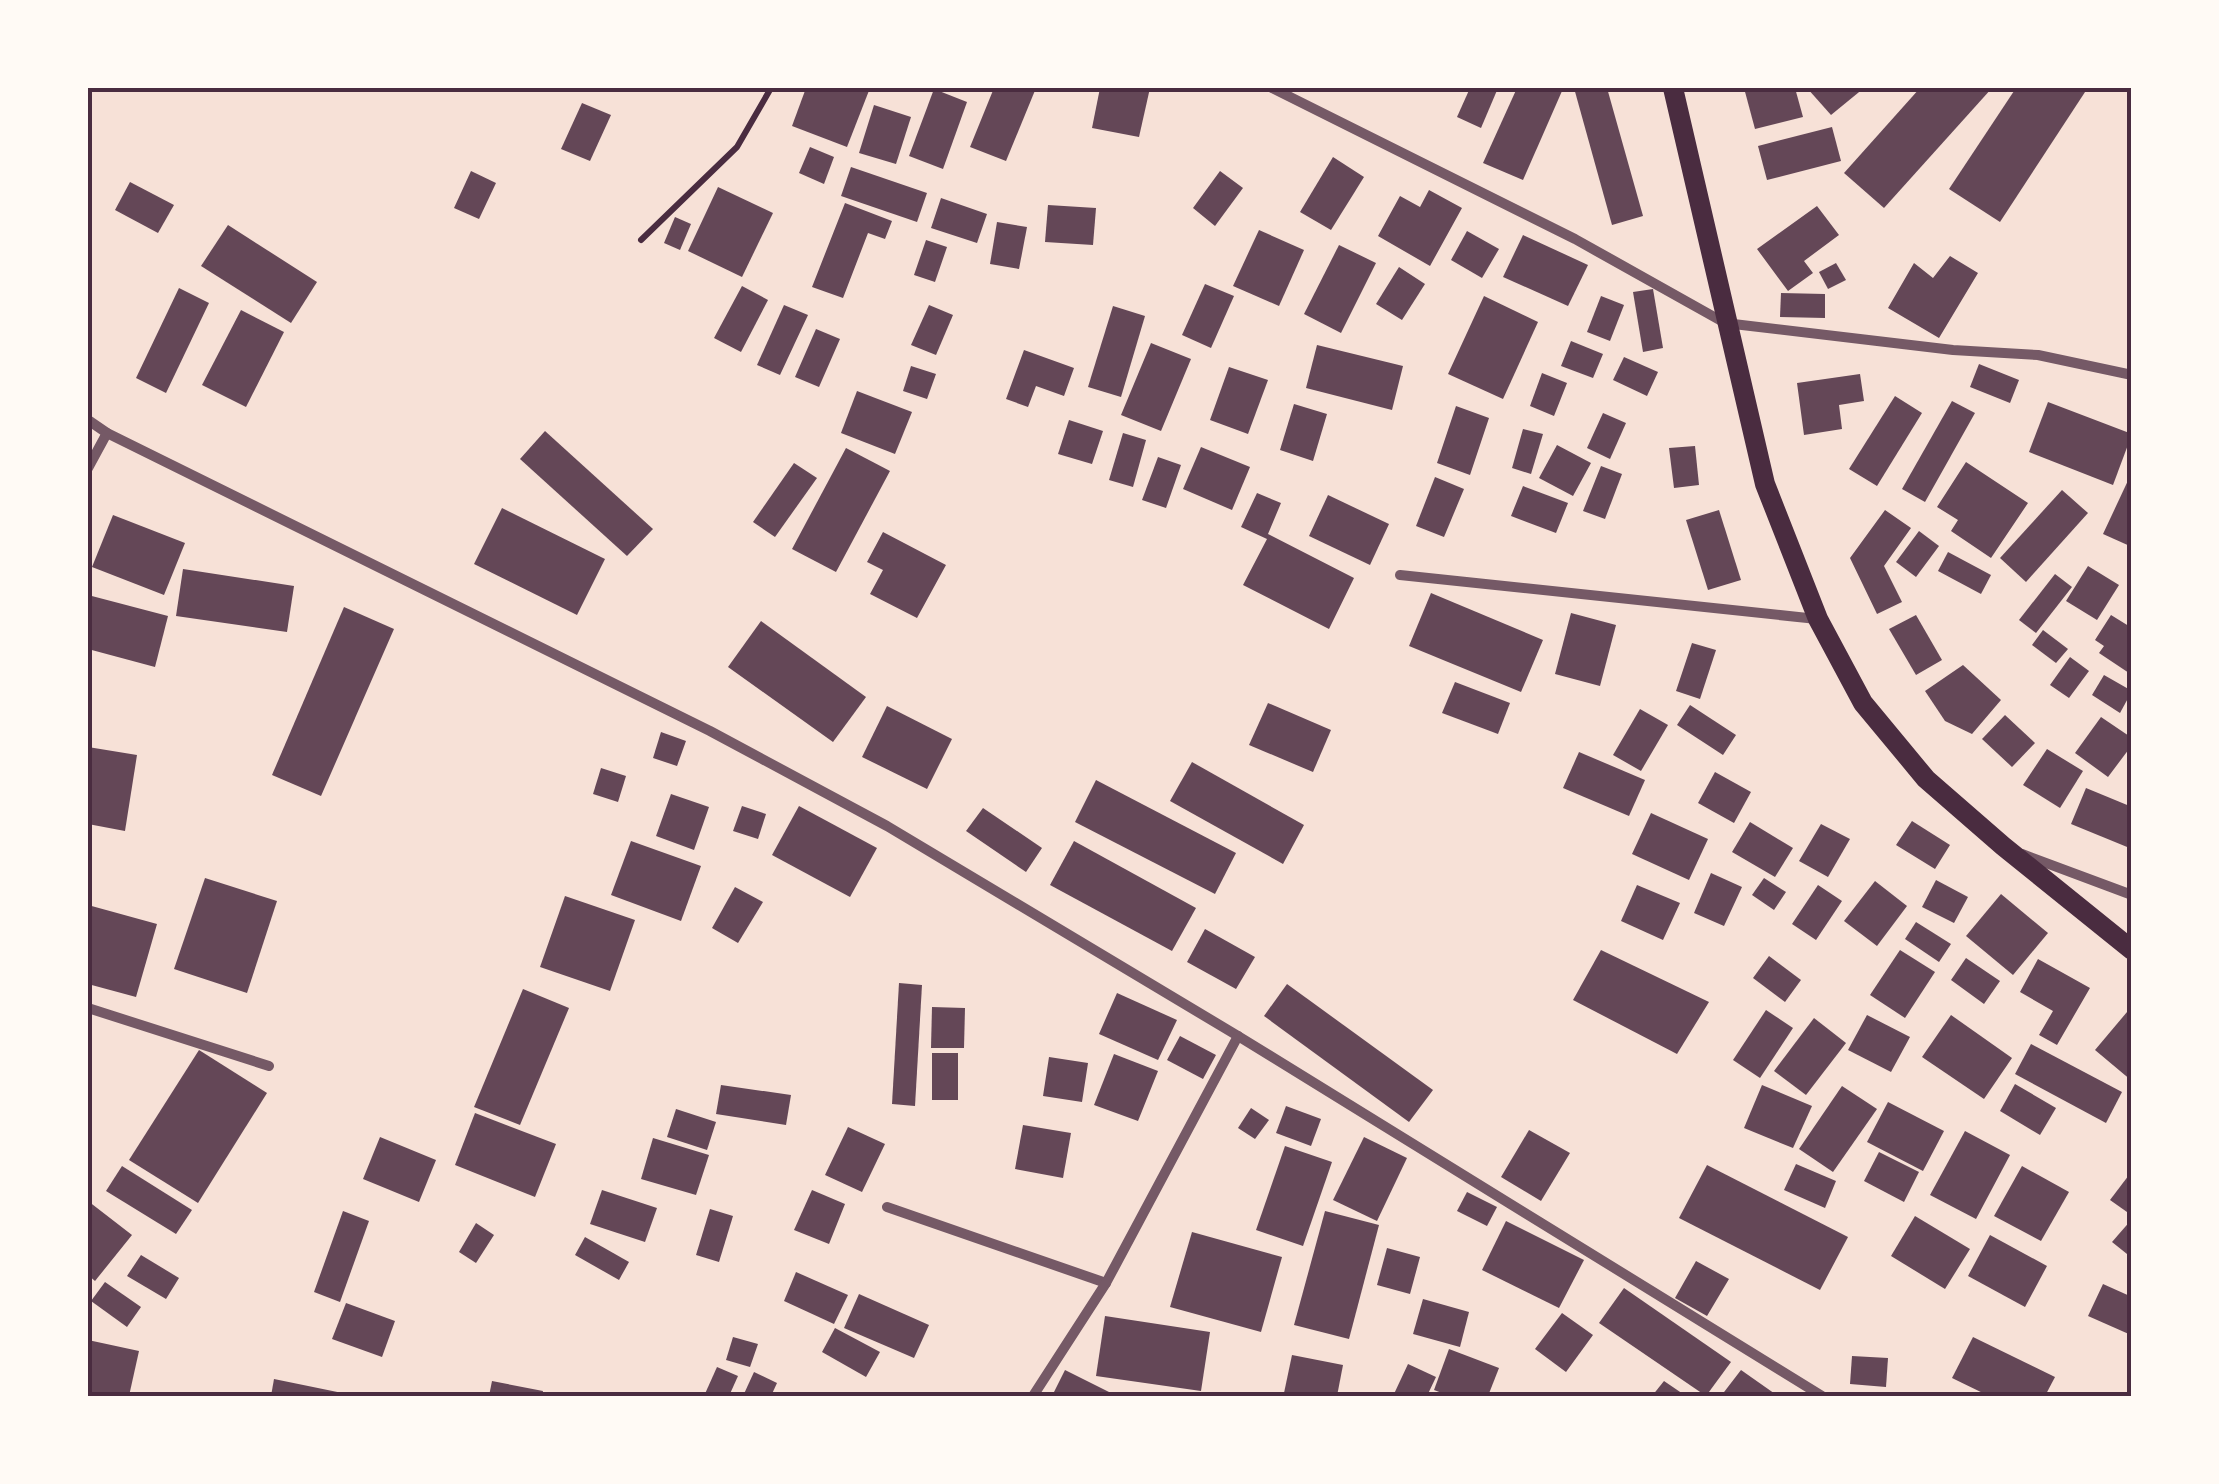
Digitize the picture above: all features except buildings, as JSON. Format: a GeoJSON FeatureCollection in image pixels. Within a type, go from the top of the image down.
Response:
{"type":"FeatureCollection","features":[{"type":"Feature","properties":{"kind":"main road"},"geometry":{"type":"LineString","coordinates":[[1673,88],[1766,484],[1818,619],[1864,702],[1926,779],[2132,950]]}},
{"type":"Feature","properties":{"kind":"street"},"geometry":{"type":"LineString","coordinates":[[1272,88],[1575,239],[1726,323],[2038,356],[2132,376]]}},
{"type":"Feature","properties":{"kind":"street"},"geometry":{"type":"LineString","coordinates":[[88,420],[726,740],[886,826],[1238,1036],[1822,1396]]}},
{"type":"Feature","properties":{"kind":"street"},"geometry":{"type":"LineString","coordinates":[[88,468],[107,432]]}},
{"type":"Feature","properties":{"kind":"street"},"geometry":{"type":"LineString","coordinates":[[1400,575],[1818,619]]}},
{"type":"Feature","properties":{"kind":"street"},"geometry":{"type":"LineString","coordinates":[[2003,846],[2132,895]]}},
{"type":"Feature","properties":{"kind":"street"},"geometry":{"type":"LineString","coordinates":[[88,1008],[269,1066]]}},
{"type":"Feature","properties":{"kind":"street"},"geometry":{"type":"LineString","coordinates":[[1034,1396],[1106,1283],[1238,1036]]}},
{"type":"Feature","properties":{"kind":"street"},"geometry":{"type":"LineString","coordinates":[[887,1208],[1106,1283]]}},
{"type":"Feature","properties":{"kind":"path"},"geometry":{"type":"LineString","coordinates":[[640,240],[737,147],[771,88]]}}]}
